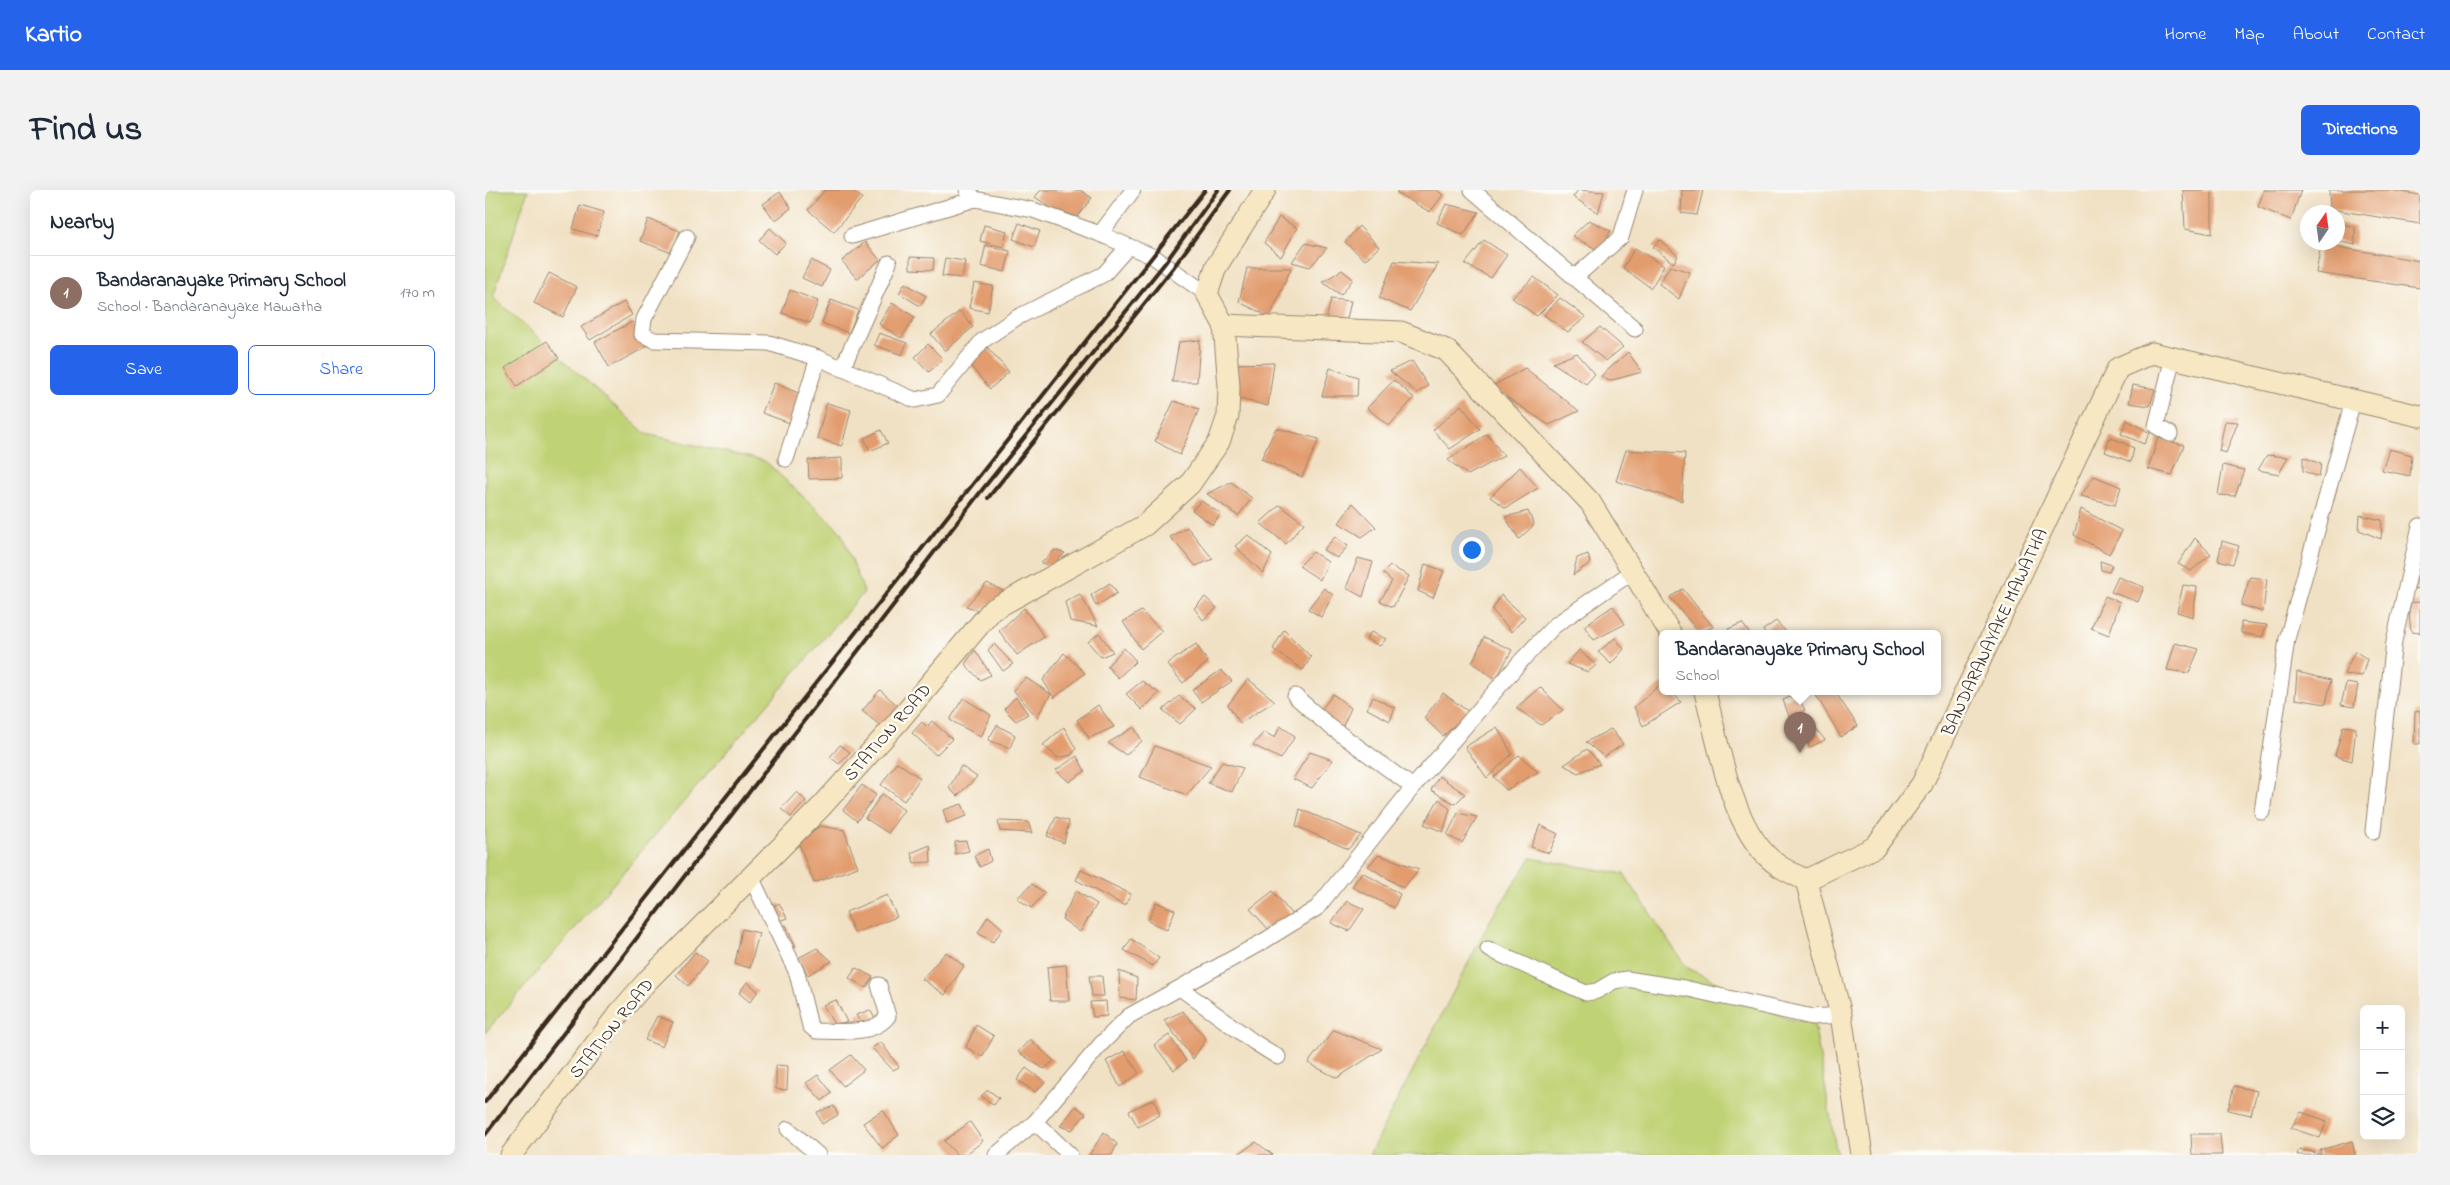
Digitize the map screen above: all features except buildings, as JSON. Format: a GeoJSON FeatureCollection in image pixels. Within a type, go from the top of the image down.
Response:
{"type":"FeatureCollection","features":[{"type":"Feature","properties":{"kind":"street"},"geometry":{"type":"LineString","coordinates":[[1100,234],[1133,190]]}},
{"type":"Feature","properties":{"kind":"street"},"geometry":{"type":"LineString","coordinates":[[1207,294],[1216,267],[1265,190]]}},
{"type":"Feature","properties":{"kind":"street"},"geometry":{"type":"LineString","coordinates":[[1472,190],[1635,328]]}},
{"type":"Feature","properties":{"kind":"street"},"geometry":{"type":"LineString","coordinates":[[1574,278],[1621,237],[1635,190]]}},
{"type":"Feature","properties":{"kind":"street"},"geometry":{"type":"LineString","coordinates":[[852,236],[971,195],[1033,210],[1100,234],[1165,263],[1207,294],[1224,325],[1401,332],[1446,350],[1590,502],[1668,630]]}},
{"type":"Feature","properties":{"kind":"street"},"geometry":{"type":"LineString","coordinates":[[687,237],[644,319],[642,334],[654,340],[769,343],[817,358],[915,400],[937,396],[982,341],[1016,318],[1104,274],[1128,247]]}},
{"type":"Feature","properties":{"kind":"street"},"geometry":{"type":"LineString","coordinates":[[842,369],[889,263]]}},
{"type":"Feature","properties":{"kind":"street","name":"STATION ROAD"},"geometry":{"type":"LineString","coordinates":[[511,1155],[620,1012],[821,807],[890,731],[992,610],[1145,525],[1190,484],[1219,442],[1228,416],[1229,386],[1224,325]]}},
{"type":"Feature","properties":{"kind":"street","name":"BANDARANAYAKE MAWATHA"},"geometry":{"type":"LineString","coordinates":[[1806,880],[1875,848],[1922,784],[2118,368],[2152,352],[2420,416]]}},
{"type":"Feature","properties":{"kind":"street"},"geometry":{"type":"LineString","coordinates":[[2170,434],[2156,426],[2173,356]]}},
{"type":"Feature","properties":{"kind":"street"},"geometry":{"type":"LineString","coordinates":[[786,459],[817,358]]}},
{"type":"Feature","properties":{"kind":"street"},"geometry":{"type":"LineString","coordinates":[[2263,812],[2287,640],[2353,401]]}},
{"type":"Feature","properties":{"kind":"street"},"geometry":{"type":"LineString","coordinates":[[2373,831],[2394,641],[2420,526]]}},
{"type":"Feature","properties":{"kind":"street"},"geometry":{"type":"LineString","coordinates":[[996,1155],[1035,1122],[1101,1044],[1129,1016],[1317,908],[1413,787],[1521,661],[1554,626],[1632,572]]}},
{"type":"Feature","properties":{"kind":"street"},"geometry":{"type":"LineString","coordinates":[[1706,695],[1733,803],[1755,840],[1778,865],[1806,880],[1841,1015],[1862,1155]]}},
{"type":"Feature","properties":{"kind":"street"},"geometry":{"type":"LineString","coordinates":[[1295,696],[1327,725],[1413,787]]}},
{"type":"Feature","properties":{"kind":"street"},"geometry":{"type":"LineString","coordinates":[[751,877],[797,974],[810,1026],[816,1032],[866,1030],[883,1023],[888,1016],[879,985]]}},
{"type":"Feature","properties":{"kind":"street"},"geometry":{"type":"LineString","coordinates":[[1488,949],[1586,993],[1597,992],[1614,981],[1627,979],[1684,988],[1812,1017],[1841,1015]]}},
{"type":"Feature","properties":{"kind":"street"},"geometry":{"type":"LineString","coordinates":[[1180,988],[1254,1042],[1279,1057]]}},
{"type":"Feature","properties":{"kind":"street"},"geometry":{"type":"LineString","coordinates":[[1035,1122],[1070,1155]]}},
{"type":"Feature","properties":{"kind":"street"},"geometry":{"type":"LineString","coordinates":[[788,1129],[818,1155]]}},
{"type":"Feature","properties":{"kind":"green space"},"geometry":{"type":"Polygon","coordinates":[[[485,190],[528,190],[493,297],[646,434],[765,461],[841,532],[864,592],[485,1033],[485,190]]]}},
{"type":"Feature","properties":{"kind":"green space"},"geometry":{"type":"Polygon","coordinates":[[[1531,858],[1624,874],[1686,967],[1788,1019],[1814,1023],[1837,1155],[1369,1155],[1492,917],[1531,858]]]}},
{"type":"Feature","properties":{"kind":"railway"},"geometry":{"type":"LineString","coordinates":[[485,1102],[1205,190]]}},
{"type":"Feature","properties":{"kind":"railway"},"geometry":{"type":"LineString","coordinates":[[485,1135],[982,490],[1165,263],[1218,190]]}},
{"type":"Feature","properties":{"kind":"railway"},"geometry":{"type":"LineString","coordinates":[[988,498],[1173,268],[1230,190]]}},
{"type":"Feature","properties":{"kind":"place","name":"Bandaranayake Primary School"},"geometry":{"type":"Point","coordinates":[1800,753]}}]}
